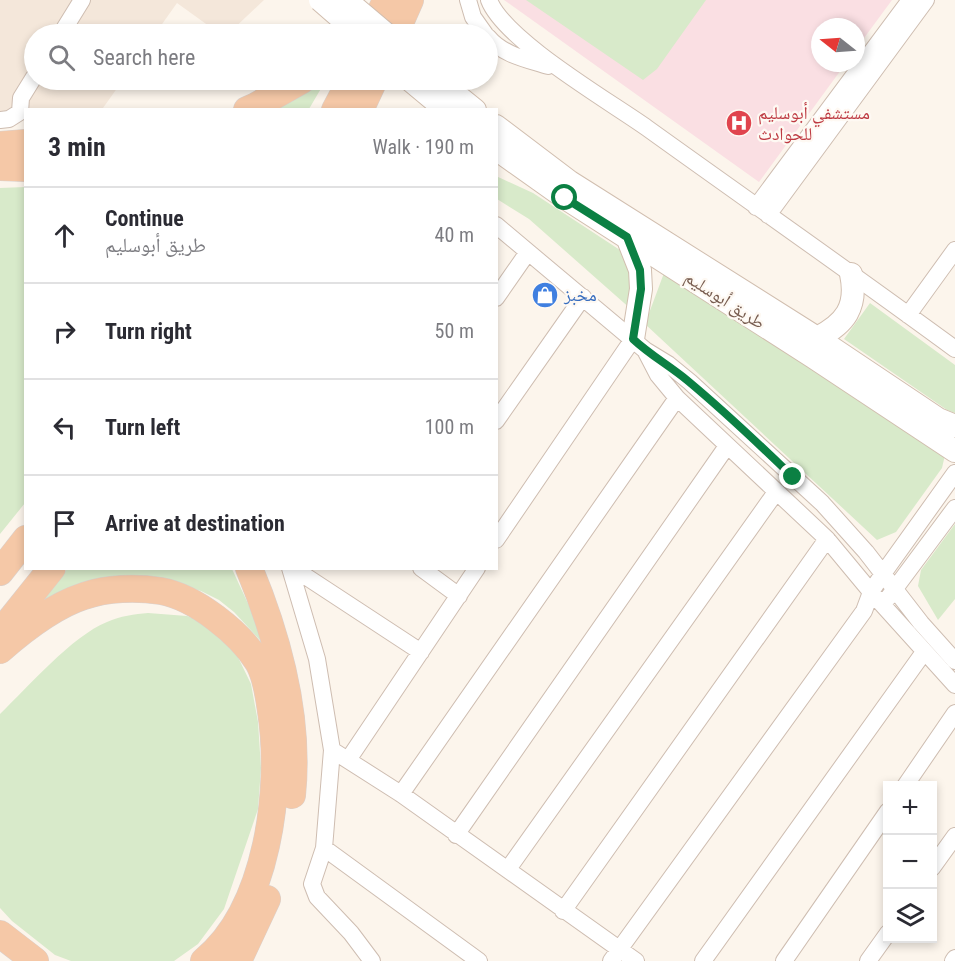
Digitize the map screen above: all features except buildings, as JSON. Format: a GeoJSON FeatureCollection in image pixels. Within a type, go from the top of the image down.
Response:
{"type":"FeatureCollection","features":[{"type":"Feature","properties":{"kind":"highway"},"geometry":{"type":"LineString","coordinates":[[345,24],[358,0]]}},
{"type":"Feature","properties":{"kind":"highway"},"geometry":{"type":"LineString","coordinates":[[375,24],[386,0]]}},
{"type":"Feature","properties":{"kind":"highway"},"geometry":{"type":"LineString","coordinates":[[399,24],[410,0]]}},
{"type":"Feature","properties":{"kind":"highway"},"geometry":{"type":"LineString","coordinates":[[252,108],[284,90]]}},
{"type":"Feature","properties":{"kind":"highway"},"geometry":{"type":"LineString","coordinates":[[336,108],[346,90]]}},
{"type":"Feature","properties":{"kind":"highway"},"geometry":{"type":"LineString","coordinates":[[361,108],[369,90]]}},
{"type":"Feature","properties":{"kind":"highway"},"geometry":{"type":"LineString","coordinates":[[0,145],[24,143]]}},
{"type":"Feature","properties":{"kind":"highway"},"geometry":{"type":"LineString","coordinates":[[0,167],[24,168]]}},
{"type":"Feature","properties":{"kind":"highway"},"geometry":{"type":"LineString","coordinates":[[0,572],[24,542]]}},
{"type":"Feature","properties":{"kind":"highway"},"geometry":{"type":"LineString","coordinates":[[0,633],[50,570]]}},
{"type":"Feature","properties":{"kind":"highway"},"geometry":{"type":"LineString","coordinates":[[238,961],[266,901],[282,854],[288,830],[294,777],[292,721],[283,673],[250,570]]}},
{"type":"Feature","properties":{"kind":"highway"},"geometry":{"type":"LineString","coordinates":[[0,650],[60,606],[84,596],[111,590],[162,591],[205,611],[227,628],[259,663],[269,697],[275,738],[275,778],[271,821],[260,871],[243,910],[225,940],[204,961]]}},
{"type":"Feature","properties":{"kind":"highway"},"geometry":{"type":"LineString","coordinates":[[0,934],[34,961]]}},
{"type":"Feature","properties":{"kind":"main road"},"geometry":{"type":"LineString","coordinates":[[320,0],[348,24]]}},
{"type":"Feature","properties":{"kind":"main road"},"geometry":{"type":"LineString","coordinates":[[346,0],[374,24]]}},
{"type":"Feature","properties":{"kind":"main road"},"geometry":{"type":"LineString","coordinates":[[434,90],[445,108]]}},
{"type":"Feature","properties":{"kind":"main road"},"geometry":{"type":"LineString","coordinates":[[438,90],[471,108]]}},
{"type":"Feature","properties":{"kind":"main road","name":"طريق أبوسليم"},"geometry":{"type":"LineString","coordinates":[[498,128],[570,182],[817,338],[938,419],[955,426]]}},
{"type":"Feature","properties":{"kind":"main road","name":"طريق أبوسليم"},"geometry":{"type":"LineString","coordinates":[[498,150],[565,198],[955,451]]}},
{"type":"Feature","properties":{"kind":"main road"},"geometry":{"type":"LineString","coordinates":[[627,237],[640,270],[639,345]]}},
{"type":"Feature","properties":{"kind":"main road"},"geometry":{"type":"LineString","coordinates":[[817,338],[833,330],[844,319],[852,305],[854,290],[850,274]]}},
{"type":"Feature","properties":{"kind":"street"},"geometry":{"type":"LineString","coordinates":[[67,24],[82,0]]}},
{"type":"Feature","properties":{"kind":"street"},"geometry":{"type":"LineString","coordinates":[[468,0],[478,24]]}},
{"type":"Feature","properties":{"kind":"street"},"geometry":{"type":"LineString","coordinates":[[489,0],[491,7],[503,22],[544,58],[955,349]]}},
{"type":"Feature","properties":{"kind":"street"},"geometry":{"type":"LineString","coordinates":[[762,211],[910,0]]}},
{"type":"Feature","properties":{"kind":"street"},"geometry":{"type":"LineString","coordinates":[[762,211],[926,0]]}},
{"type":"Feature","properties":{"kind":"street"},"geometry":{"type":"LineString","coordinates":[[498,48],[510,54],[561,69]]}},
{"type":"Feature","properties":{"kind":"street"},"geometry":{"type":"LineString","coordinates":[[0,120],[9,119],[20,112],[21,98],[26,90]]}},
{"type":"Feature","properties":{"kind":"street"},"geometry":{"type":"LineString","coordinates":[[498,227],[639,345],[663,360],[690,382],[822,503],[866,552],[882,575],[955,661]]}},
{"type":"Feature","properties":{"kind":"street"},"geometry":{"type":"LineString","coordinates":[[908,315],[955,250]]}},
{"type":"Feature","properties":{"kind":"street"},"geometry":{"type":"LineString","coordinates":[[498,295],[528,252]]}},
{"type":"Feature","properties":{"kind":"street"},"geometry":{"type":"LineString","coordinates":[[498,418],[582,297]]}},
{"type":"Feature","properties":{"kind":"street"},"geometry":{"type":"LineString","coordinates":[[639,345],[658,375],[677,398],[827,539],[955,686]]}},
{"type":"Feature","properties":{"kind":"street"},"geometry":{"type":"LineString","coordinates":[[498,537],[639,345]]}},
{"type":"Feature","properties":{"kind":"street"},"geometry":{"type":"LineString","coordinates":[[400,794],[677,398]]}},
{"type":"Feature","properties":{"kind":"street"},"geometry":{"type":"LineString","coordinates":[[456,835],[727,446]]}},
{"type":"Feature","properties":{"kind":"street"},"geometry":{"type":"LineString","coordinates":[[877,598],[882,575],[955,473]]}},
{"type":"Feature","properties":{"kind":"street"},"geometry":{"type":"LineString","coordinates":[[508,869],[776,492]]}},
{"type":"Feature","properties":{"kind":"street"},"geometry":{"type":"LineString","coordinates":[[615,955],[864,611],[877,598],[896,590],[955,508]]}},
{"type":"Feature","properties":{"kind":"street"},"geometry":{"type":"LineString","coordinates":[[563,911],[827,539]]}},
{"type":"Feature","properties":{"kind":"street"},"geometry":{"type":"LineString","coordinates":[[292,570],[317,659],[332,750],[324,848],[312,884],[317,897],[351,933],[372,961]]}},
{"type":"Feature","properties":{"kind":"street"},"geometry":{"type":"LineString","coordinates":[[294,570],[421,652]]}},
{"type":"Feature","properties":{"kind":"street"},"geometry":{"type":"LineString","coordinates":[[424,570],[459,596]]}},
{"type":"Feature","properties":{"kind":"street"},"geometry":{"type":"LineString","coordinates":[[348,760],[476,570]]}},
{"type":"Feature","properties":{"kind":"street"},"geometry":{"type":"LineString","coordinates":[[703,961],[924,652]]}},
{"type":"Feature","properties":{"kind":"street"},"geometry":{"type":"LineString","coordinates":[[908,781],[955,713]]}},
{"type":"Feature","properties":{"kind":"street"},"geometry":{"type":"LineString","coordinates":[[332,750],[508,869],[615,955],[636,961]]}},
{"type":"Feature","properties":{"kind":"street"},"geometry":{"type":"LineString","coordinates":[[784,961],[883,818]]}},
{"type":"Feature","properties":{"kind":"street"},"geometry":{"type":"LineString","coordinates":[[937,862],[955,836]]}},
{"type":"Feature","properties":{"kind":"street"},"geometry":{"type":"LineString","coordinates":[[324,848],[479,961]]}},
{"type":"Feature","properties":{"kind":"street"},"geometry":{"type":"LineString","coordinates":[[868,961],[883,940]]}},
{"type":"Feature","properties":{"kind":"shaded area"},"geometry":{"type":"Polygon","coordinates":[[[0,0],[264,0],[239,24],[206,24],[177,3],[162,24],[24,24],[24,90],[116,90],[103,108],[24,108],[24,110],[0,114],[0,0]]]}},
{"type":"Feature","properties":{"kind":"shaded area","name":"مستشفي أبوسليم للحوادث"},"geometry":{"type":"Polygon","coordinates":[[[504,0],[892,0],[865,37],[865,18],[811,18],[811,72],[839,72],[759,182],[504,0]]]}},
{"type":"Feature","properties":{"kind":"green space"},"geometry":{"type":"Polygon","coordinates":[[[526,0],[706,0],[657,69],[643,80],[526,0]]]}},
{"type":"Feature","properties":{"kind":"green space"},"geometry":{"type":"Polygon","coordinates":[[[290,90],[320,90],[310,108],[265,108],[290,90]]]}},
{"type":"Feature","properties":{"kind":"green space"},"geometry":{"type":"Polygon","coordinates":[[[498,177],[533,193],[623,252],[629,271],[632,310],[529,219],[498,200],[498,177]]]}},
{"type":"Feature","properties":{"kind":"green space"},"geometry":{"type":"Polygon","coordinates":[[[24,187],[24,504],[0,534],[0,188],[24,187]]]}},
{"type":"Feature","properties":{"kind":"green space"},"geometry":{"type":"Polygon","coordinates":[[[664,273],[945,455],[942,468],[896,532],[877,540],[645,324],[664,273]]]}},
{"type":"Feature","properties":{"kind":"green space"},"geometry":{"type":"Polygon","coordinates":[[[870,303],[955,365],[955,413],[947,410],[844,339],[870,303]]]}},
{"type":"Feature","properties":{"kind":"green space"},"geometry":{"type":"Polygon","coordinates":[[[955,524],[955,599],[938,620],[918,586],[921,570],[955,524]]]}},
{"type":"Feature","properties":{"kind":"green space"},"geometry":{"type":"Polygon","coordinates":[[[66,570],[232,570],[270,651],[234,612],[219,600],[201,591],[161,579],[26,623],[66,570]]]}},
{"type":"Feature","properties":{"kind":"green space"},"geometry":{"type":"Polygon","coordinates":[[[148,613],[187,616],[204,623],[235,651],[251,684],[258,722],[261,768],[258,809],[224,909],[198,944],[174,961],[71,961],[55,955],[12,921],[0,908],[0,714],[79,638],[117,618],[148,613]]]}},
{"type":"Feature","properties":{"kind":"place","name":"مستشفي أبوسليم للحوادث"},"geometry":{"type":"Point","coordinates":[739,123]}},
{"type":"Feature","properties":{"kind":"place","name":"مخبز"},"geometry":{"type":"Point","coordinates":[545,295]}},
{"type":"Feature","properties":{"kind":"route"},"geometry":{"type":"LineString","coordinates":[[565,198],[627,237],[640,270],[641,289],[633,339],[690,382],[793,477]]}}]}
